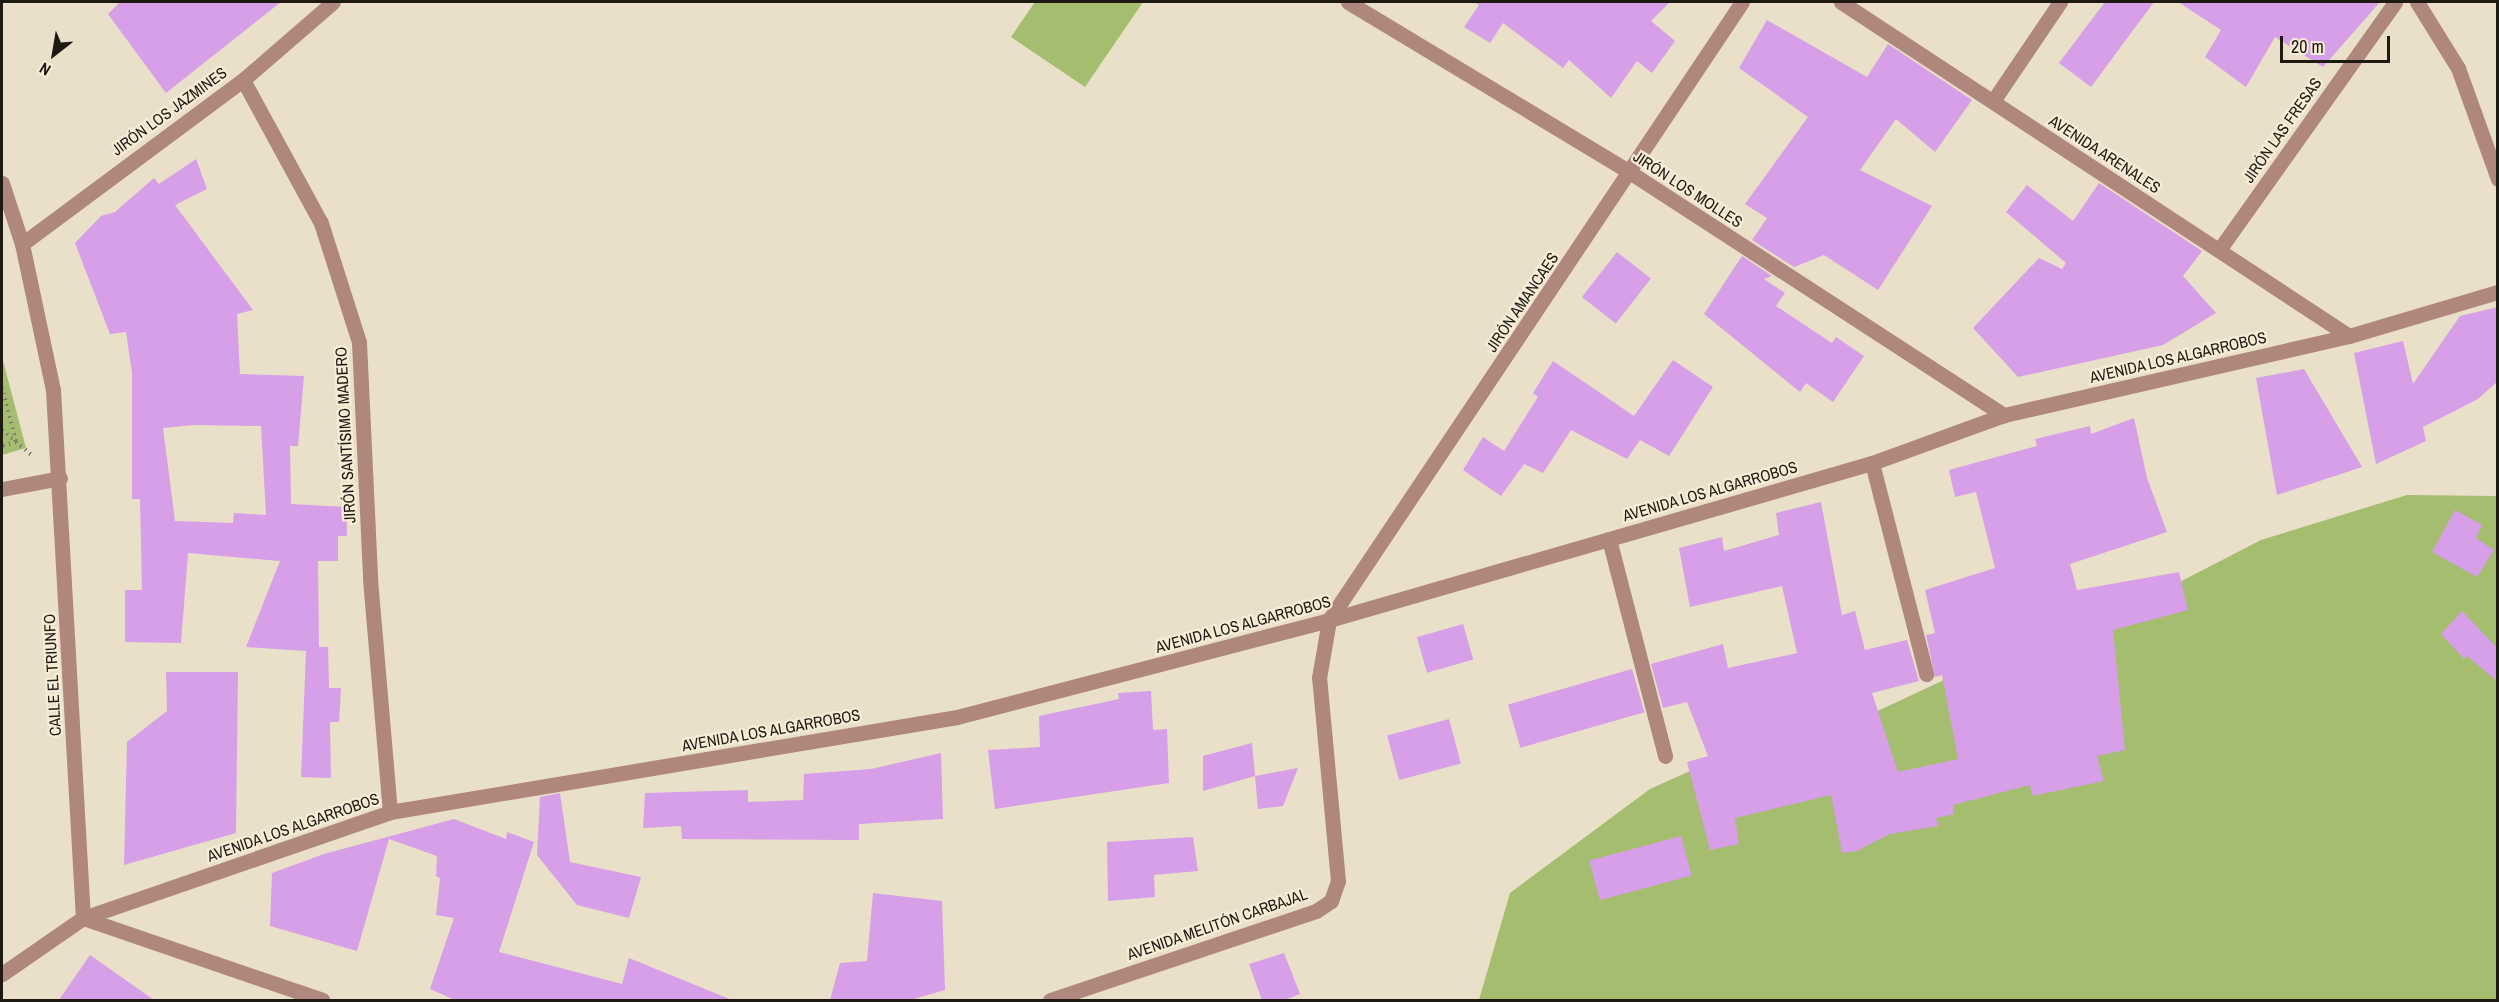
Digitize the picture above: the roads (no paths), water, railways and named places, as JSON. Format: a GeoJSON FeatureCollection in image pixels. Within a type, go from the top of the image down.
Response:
{"type":"FeatureCollection","features":[{"type":"Feature","properties":{"kind":"street","name":"JIRÓN LOS JAZMINES"},"geometry":{"type":"LineString","coordinates":[[22,244],[243,80],[333,2]]}},
{"type":"Feature","properties":{"kind":"street","name":"JIRÓN LOS MOLLES"},"geometry":{"type":"LineString","coordinates":[[1348,2],[1631,173],[2004,415]]}},
{"type":"Feature","properties":{"kind":"street","name":"JIRÓN AMANCAES"},"geometry":{"type":"LineString","coordinates":[[1329,620],[1631,173],[1742,2]]}},
{"type":"Feature","properties":{"kind":"street","name":"AVENIDA ARENALES"},"geometry":{"type":"LineString","coordinates":[[1841,2],[2349,336]]}},
{"type":"Feature","properties":{"kind":"street"},"geometry":{"type":"LineString","coordinates":[[1993,101],[2060,2]]}},
{"type":"Feature","properties":{"kind":"street","name":"JIRÓN LAS FRESAS"},"geometry":{"type":"LineString","coordinates":[[2219,250],[2395,2]]}},
{"type":"Feature","properties":{"kind":"street"},"geometry":{"type":"LineString","coordinates":[[2417,2],[2458,68],[2498,179]]}},
{"type":"Feature","properties":{"kind":"street","name":"JIRÓN SANTÍSIMO MADERO"},"geometry":{"type":"LineString","coordinates":[[243,80],[321,223],[359,342],[370,579],[390,812]]}},
{"type":"Feature","properties":{"kind":"street","name":"CALLE EL TRIUNFO"},"geometry":{"type":"LineString","coordinates":[[2,183],[22,244],[53,390],[60,478],[83,918]]}},
{"type":"Feature","properties":{"kind":"street","name":"AVENIDA LOS ALGARROBOS"},"geometry":{"type":"LineString","coordinates":[[2,974],[83,918],[390,812],[957,717],[1329,620],[1872,463],[2004,415],[2349,336],[2498,292]]}},
{"type":"Feature","properties":{"kind":"street"},"geometry":{"type":"LineString","coordinates":[[1872,463],[1926,674]]}},
{"type":"Feature","properties":{"kind":"street"},"geometry":{"type":"LineString","coordinates":[[2,489],[60,478]]}},
{"type":"Feature","properties":{"kind":"street"},"geometry":{"type":"LineString","coordinates":[[1609,539],[1665,756]]}},
{"type":"Feature","properties":{"kind":"street","name":"AVENIDA MELITÓN CARBAJAL"},"geometry":{"type":"LineString","coordinates":[[1050,1000],[1316,911],[1331,901],[1338,881],[1319,678],[1329,620]]}},
{"type":"Feature","properties":{"kind":"street"},"geometry":{"type":"LineString","coordinates":[[83,918],[322,1000]]}}]}
